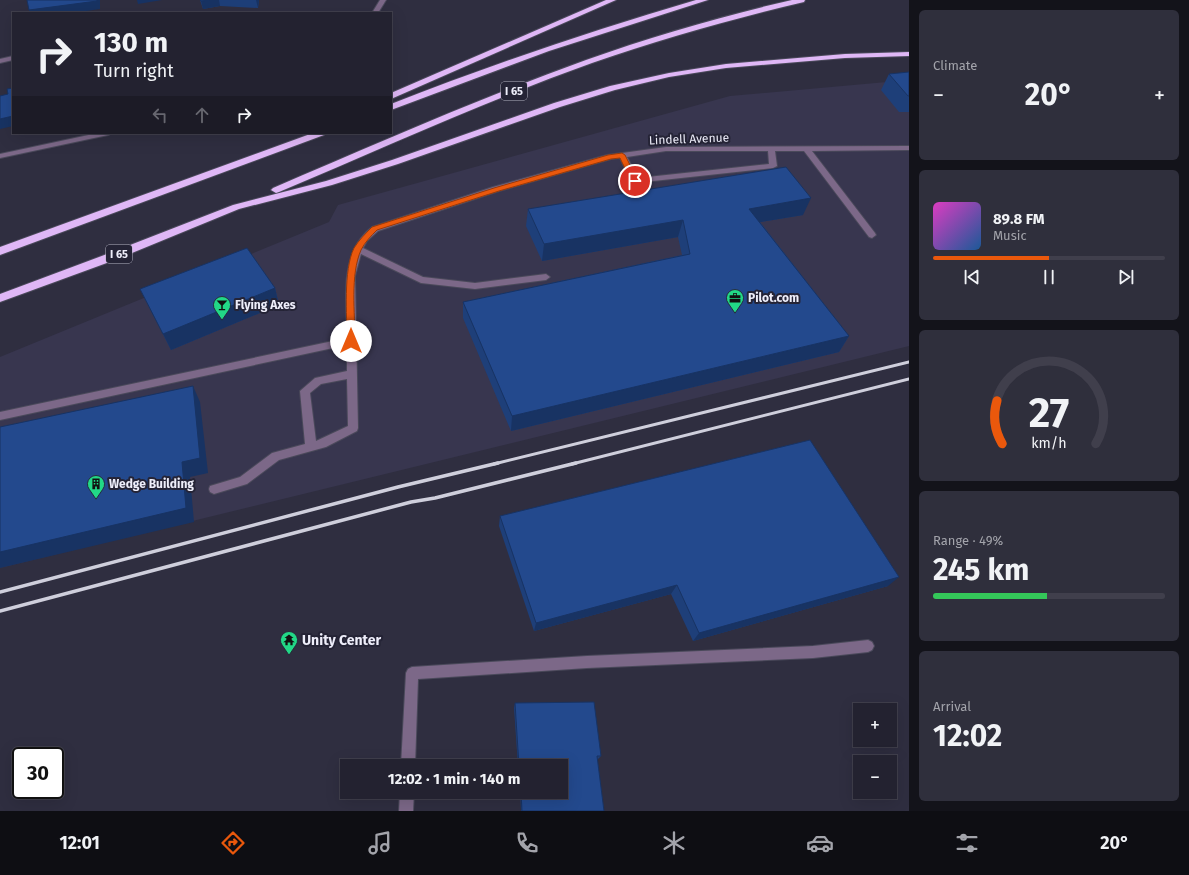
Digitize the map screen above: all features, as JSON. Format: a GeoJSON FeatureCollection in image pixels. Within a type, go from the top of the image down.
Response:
{"type":"FeatureCollection","features":[{"type":"Feature","properties":{"kind":"highway"},"geometry":{"type":"LineString","coordinates":[[392,96],[612,0]]}},
{"type":"Feature","properties":{"kind":"highway","name":"I 65"},"geometry":{"type":"LineString","coordinates":[[392,107],[557,45],[632,20],[704,0]]}},
{"type":"Feature","properties":{"kind":"highway","name":"I 65"},"geometry":{"type":"LineString","coordinates":[[0,298],[111,257],[236,207],[460,112],[601,58],[708,24],[801,0]]}},
{"type":"Feature","properties":{"kind":"highway"},"geometry":{"type":"LineString","coordinates":[[236,207],[329,183],[395,162],[557,105],[640,82],[697,70],[738,64],[845,56],[909,54]]}},
{"type":"Feature","properties":{"kind":"highway"},"geometry":{"type":"LineString","coordinates":[[202,176],[301,134]]}},
{"type":"Feature","properties":{"kind":"highway"},"geometry":{"type":"LineString","coordinates":[[0,251],[318,134]]}},
{"type":"Feature","properties":{"kind":"street"},"geometry":{"type":"LineString","coordinates":[[377,12],[383,0]]}},
{"type":"Feature","properties":{"kind":"street"},"geometry":{"type":"LineString","coordinates":[[0,61],[12,58]]}},
{"type":"Feature","properties":{"kind":"street"},"geometry":{"type":"LineString","coordinates":[[0,156],[103,134]]}},
{"type":"Feature","properties":{"kind":"street"},"geometry":{"type":"LineString","coordinates":[[622,155],[635,181],[773,166],[771,148]]}},
{"type":"Feature","properties":{"kind":"street"},"geometry":{"type":"LineString","coordinates":[[806,148],[872,236]]}},
{"type":"Feature","properties":{"kind":"street","name":"Lindell Avenue"},"geometry":{"type":"LineString","coordinates":[[310,447],[322,444],[353,428],[351,341],[352,276],[358,249],[364,239],[375,229],[496,189],[622,155],[666,149],[909,148]]}},
{"type":"Feature","properties":{"kind":"street"},"geometry":{"type":"LineString","coordinates":[[358,249],[421,280],[475,286],[546,277]]}},
{"type":"Feature","properties":{"kind":"street"},"geometry":{"type":"LineString","coordinates":[[0,416],[351,341]]}},
{"type":"Feature","properties":{"kind":"street"},"geometry":{"type":"LineString","coordinates":[[214,489],[243,481],[276,456],[310,447],[305,391],[318,381],[352,374]]}},
{"type":"Feature","properties":{"kind":"street"},"geometry":{"type":"LineString","coordinates":[[408,759],[412,673],[587,662],[813,652],[868,646]]}},
{"type":"Feature","properties":{"kind":"street"},"geometry":{"type":"LineString","coordinates":[[406,811],[407,799]]}},
{"type":"Feature","properties":{"kind":"shaded area"},"geometry":{"type":"Polygon","coordinates":[[[909,80],[909,346],[0,568],[0,357],[329,222],[338,205],[730,96],[909,80]]]}},
{"type":"Feature","properties":{"kind":"building"},"geometry":{"type":"Polygon","coordinates":[[[27,0],[97,0],[97,1],[29,10],[27,0]]]}},
{"type":"Feature","properties":{"kind":"building"},"geometry":{"type":"Polygon","coordinates":[[[909,72],[909,96],[908,96],[889,74],[909,72]]]}},
{"type":"Feature","properties":{"kind":"building"},"geometry":{"type":"Polygon","coordinates":[[[12,88],[12,116],[0,119],[0,96],[8,94],[7,89],[12,88]]]}},
{"type":"Feature","properties":{"kind":"building"},"geometry":{"type":"Polygon","coordinates":[[[786,167],[811,198],[749,209],[849,336],[512,416],[463,302],[690,254],[683,220],[544,244],[528,209],[786,167]]]}},
{"type":"Feature","properties":{"kind":"building"},"geometry":{"type":"Polygon","coordinates":[[[247,248],[275,288],[163,334],[140,289],[247,248]]]}},
{"type":"Feature","properties":{"kind":"building","name":"Wedge Building"},"geometry":{"type":"Polygon","coordinates":[[[193,386],[200,458],[182,462],[186,508],[0,552],[0,427],[193,386]]]}},
{"type":"Feature","properties":{"kind":"building"},"geometry":{"type":"Polygon","coordinates":[[[810,440],[899,577],[699,633],[677,585],[536,623],[500,516],[810,440]]]}},
{"type":"Feature","properties":{"kind":"building"},"geometry":{"type":"Polygon","coordinates":[[[594,702],[601,756],[597,756],[604,811],[522,811],[521,799],[568,799],[568,759],[519,759],[515,703],[594,702]]]}},
{"type":"Feature","properties":{"kind":"railway"},"geometry":{"type":"LineString","coordinates":[[494,464],[909,362]]}},
{"type":"Feature","properties":{"kind":"railway"},"geometry":{"type":"LineString","coordinates":[[574,464],[909,379]]}},
{"type":"Feature","properties":{"kind":"railway"},"geometry":{"type":"LineString","coordinates":[[0,592],[398,487],[498,463]]}},
{"type":"Feature","properties":{"kind":"railway"},"geometry":{"type":"LineString","coordinates":[[0,611],[411,502],[435,498],[574,464]]}},
{"type":"Feature","properties":{"kind":"place","name":"Pilot.com"},"geometry":{"type":"Point","coordinates":[735,313]}},
{"type":"Feature","properties":{"kind":"place","name":"Flying Axes"},"geometry":{"type":"Point","coordinates":[222,320]}},
{"type":"Feature","properties":{"kind":"place","name":"Wedge Building"},"geometry":{"type":"Point","coordinates":[96,499]}},
{"type":"Feature","properties":{"kind":"place","name":"Unity Center"},"geometry":{"type":"Point","coordinates":[289,655]}},
{"type":"Feature","properties":{"kind":"route"},"geometry":{"type":"LineString","coordinates":[[351,341],[352,276],[354,262],[358,249],[364,239],[375,229],[496,189],[610,157],[622,155],[635,181]]}}]}
